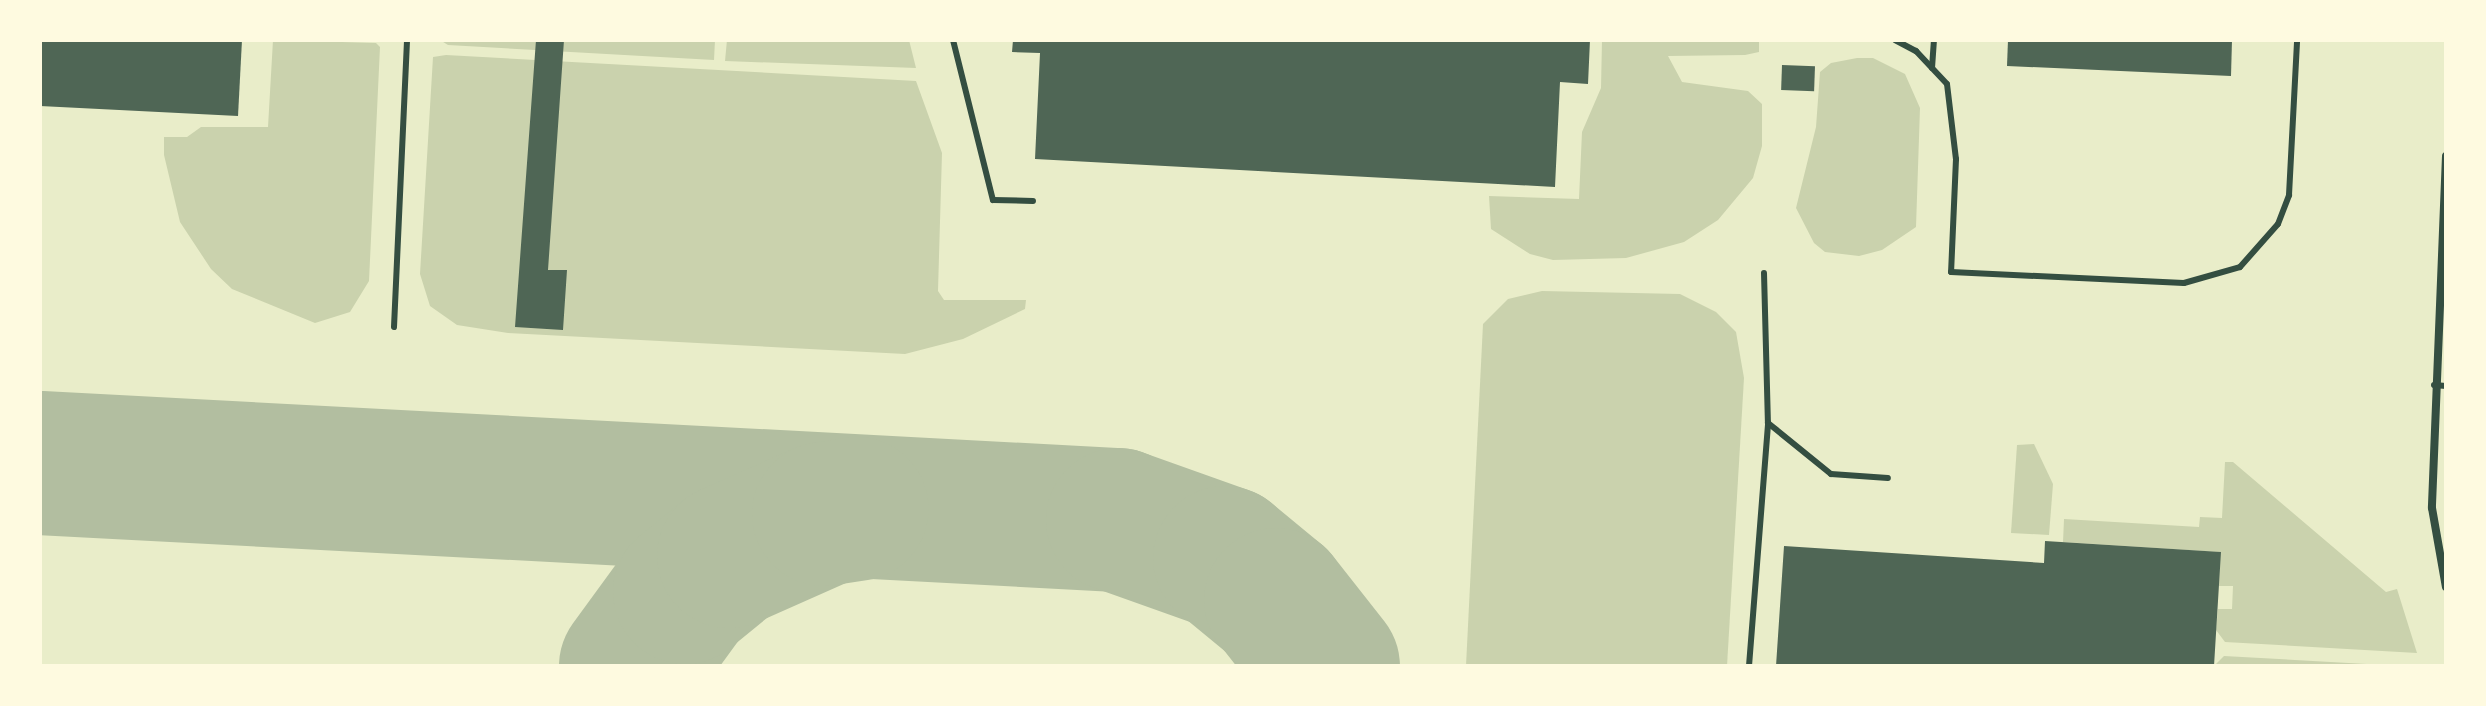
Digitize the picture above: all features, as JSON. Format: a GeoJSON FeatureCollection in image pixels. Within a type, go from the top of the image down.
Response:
{"type":"FeatureCollection","features":[{"type":"Feature","properties":{"kind":"street"},"geometry":{"type":"LineString","coordinates":[[2446,156],[2434,385],[2432,508],[2446,587]]}},
{"type":"Feature","properties":{"kind":"lane"},"geometry":{"type":"LineString","coordinates":[[394,327],[407,40]]}},
{"type":"Feature","properties":{"kind":"lane"},"geometry":{"type":"LineString","coordinates":[[953,40],[993,200],[1033,201]]}},
{"type":"Feature","properties":{"kind":"lane"},"geometry":{"type":"LineString","coordinates":[[1895,40],[1916,51],[1947,84],[1956,159],[1951,272],[2199,283],[2240,267],[2278,224],[2289,195],[2297,40]]}},
{"type":"Feature","properties":{"kind":"lane"},"geometry":{"type":"LineString","coordinates":[[1932,68],[1934,40]]}},
{"type":"Feature","properties":{"kind":"lane"},"geometry":{"type":"LineString","coordinates":[[1749,666],[1768,423],[1764,273]]}},
{"type":"Feature","properties":{"kind":"lane"},"geometry":{"type":"LineString","coordinates":[[2434,385],[2446,386]]}},
{"type":"Feature","properties":{"kind":"lane"},"geometry":{"type":"LineString","coordinates":[[1768,423],[1831,474],[1888,478]]}},
{"type":"Feature","properties":{"kind":"green space"},"geometry":{"type":"Polygon","coordinates":[[[273,40],[376,43],[380,47],[369,281],[350,312],[315,323],[232,289],[211,269],[180,222],[164,155],[164,137],[187,137],[201,127],[268,127],[273,40]]]}},
{"type":"Feature","properties":{"kind":"green space"},"geometry":{"type":"Polygon","coordinates":[[[440,40],[715,40],[714,60],[448,45],[440,40]]]}},
{"type":"Feature","properties":{"kind":"green space"},"geometry":{"type":"Polygon","coordinates":[[[727,40],[909,40],[916,68],[725,61],[727,40]]]}},
{"type":"Feature","properties":{"kind":"green space"},"geometry":{"type":"Polygon","coordinates":[[[1602,40],[1759,40],[1759,52],[1745,55],[1668,56],[1682,82],[1748,91],[1762,104],[1762,146],[1753,178],[1718,220],[1684,242],[1626,258],[1553,260],[1530,254],[1491,229],[1489,196],[1579,199],[1582,132],[1601,88],[1602,40]]]}},
{"type":"Feature","properties":{"kind":"green space"},"geometry":{"type":"Polygon","coordinates":[[[446,55],[916,81],[942,153],[938,291],[944,300],[1026,300],[1025,309],[963,339],[905,354],[508,333],[457,325],[430,306],[420,274],[433,57],[446,55]]]}},
{"type":"Feature","properties":{"kind":"green space"},"geometry":{"type":"Polygon","coordinates":[[[1873,58],[1905,74],[1920,108],[1916,227],[1882,250],[1859,256],[1825,252],[1814,243],[1796,208],[1816,127],[1820,72],[1831,63],[1873,58]]]}},
{"type":"Feature","properties":{"kind":"green space"},"geometry":{"type":"Polygon","coordinates":[[[1542,291],[1680,294],[1716,312],[1736,332],[1744,378],[1727,666],[1466,666],[1483,324],[1508,299],[1542,291]]]}},
{"type":"Feature","properties":{"kind":"green space"},"geometry":{"type":"Polygon","coordinates":[[[2034,444],[2053,484],[2049,535],[2011,533],[2017,445],[2034,444]]]}},
{"type":"Feature","properties":{"kind":"green space"},"geometry":{"type":"Polygon","coordinates":[[[2225,462],[2233,462],[2386,592],[2397,589],[2417,653],[2225,642],[2216,630],[2218,609],[2232,609],[2233,586],[2219,586],[2220,552],[2063,542],[2064,519],[2199,527],[2200,517],[2222,518],[2225,462]]]}},
{"type":"Feature","properties":{"kind":"green space"},"geometry":{"type":"Polygon","coordinates":[[[2224,656],[2402,666],[2214,666],[2224,656]]]}},
{"type":"Feature","properties":{"kind":"building"},"geometry":{"type":"Polygon","coordinates":[[[40,40],[242,40],[238,116],[40,106],[40,40]]]}},
{"type":"Feature","properties":{"kind":"building"},"geometry":{"type":"Polygon","coordinates":[[[536,40],[564,40],[548,270],[567,270],[563,330],[515,327],[536,40]]]}},
{"type":"Feature","properties":{"kind":"building"},"geometry":{"type":"Polygon","coordinates":[[[1013,40],[1590,40],[1588,84],[1560,82],[1555,187],[1035,159],[1040,53],[1012,52],[1013,40]]]}},
{"type":"Feature","properties":{"kind":"building"},"geometry":{"type":"Polygon","coordinates":[[[2008,40],[2232,40],[2231,76],[2007,66],[2008,40]]]}},
{"type":"Feature","properties":{"kind":"building"},"geometry":{"type":"Polygon","coordinates":[[[1782,65],[1815,66],[1814,91],[1781,90],[1782,65]]]}},
{"type":"Feature","properties":{"kind":"building"},"geometry":{"type":"Polygon","coordinates":[[[2045,541],[2221,552],[2214,666],[1776,666],[1784,546],[2044,563],[2045,541]]]}},
{"type":"Feature","properties":{"kind":"taxiway"},"geometry":{"type":"LineString","coordinates":[[40,463],[1118,520],[1225,558],[1276,600],[1328,666]]}},
{"type":"Feature","properties":{"kind":"taxiway"},"geometry":{"type":"LineString","coordinates":[[631,666],[685,592],[729,556],[824,514],[857,509]]}}]}
